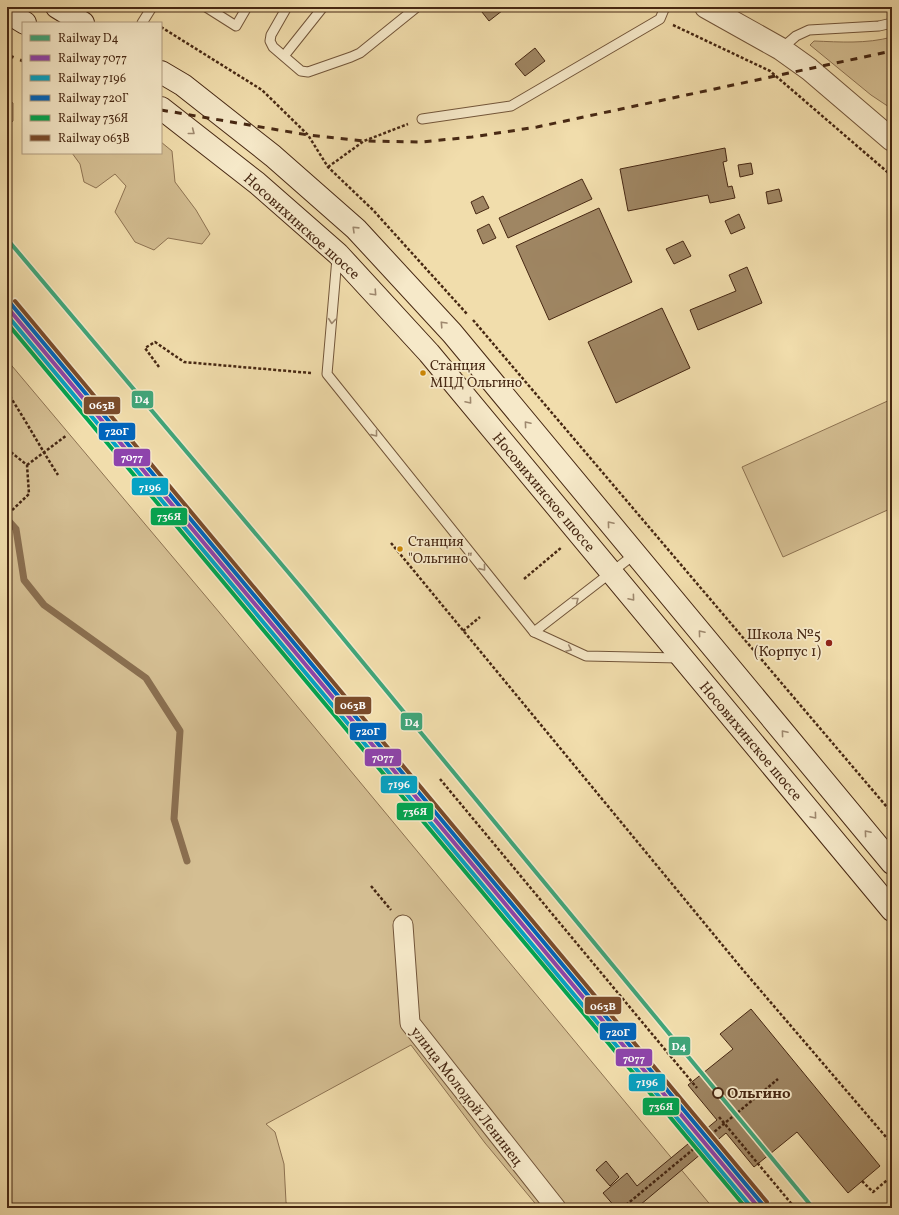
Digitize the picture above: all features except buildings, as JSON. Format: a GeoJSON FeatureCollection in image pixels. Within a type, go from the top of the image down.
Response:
{"type":"FeatureCollection","features":[{"type":"Feature","properties":{"kind":"main road"},"geometry":{"type":"LineString","coordinates":[[57,7],[81,22]]}},
{"type":"Feature","properties":{"kind":"main road"},"geometry":{"type":"LineString","coordinates":[[706,7],[781,49],[809,69],[892,140]]}},
{"type":"Feature","properties":{"kind":"main road"},"geometry":{"type":"LineString","coordinates":[[7,12],[23,22]]}},
{"type":"Feature","properties":{"kind":"main road","name":"Носовихинское шоссе"},"geometry":{"type":"LineString","coordinates":[[162,73],[182,85],[273,156],[356,229],[452,333],[892,863]]}},
{"type":"Feature","properties":{"kind":"main road","name":"Носовихинское шоссе"},"geometry":{"type":"LineString","coordinates":[[162,109],[257,182],[338,254],[429,353],[892,910]]}},
{"type":"Feature","properties":{"kind":"street","name":"улица Молодой Ленинец"},"geometry":{"type":"LineString","coordinates":[[403,925],[410,1023],[556,1208]]}},
{"type":"Feature","properties":{"kind":"lane"},"geometry":{"type":"LineString","coordinates":[[143,22],[152,7]]}},
{"type":"Feature","properties":{"kind":"lane"},"geometry":{"type":"LineString","coordinates":[[206,7],[236,26],[247,7]]}},
{"type":"Feature","properties":{"kind":"lane"},"geometry":{"type":"LineString","coordinates":[[287,7],[270,35],[270,41],[273,47],[301,71],[308,72],[351,57],[370,46],[417,7]]}},
{"type":"Feature","properties":{"kind":"lane"},"geometry":{"type":"LineString","coordinates":[[284,56],[323,7]]}},
{"type":"Feature","properties":{"kind":"lane"},"geometry":{"type":"LineString","coordinates":[[422,119],[511,106],[660,19],[665,7]]}},
{"type":"Feature","properties":{"kind":"lane"},"geometry":{"type":"LineString","coordinates":[[781,49],[796,36],[809,30],[892,24]]}},
{"type":"Feature","properties":{"kind":"lane"},"geometry":{"type":"LineString","coordinates":[[338,254],[327,374],[534,632],[586,656],[682,658]]}},
{"type":"Feature","properties":{"kind":"lane"},"geometry":{"type":"LineString","coordinates":[[534,632],[635,554]]}},
{"type":"Feature","properties":{"kind":"path"},"geometry":{"type":"LineString","coordinates":[[637,7],[770,71],[892,176]]}},
{"type":"Feature","properties":{"kind":"path"},"geometry":{"type":"LineString","coordinates":[[162,28],[262,90],[308,135],[328,167],[372,210],[470,317],[892,813]]}},
{"type":"Feature","properties":{"kind":"path"},"geometry":{"type":"LineString","coordinates":[[328,167],[364,141],[422,119]]}},
{"type":"Feature","properties":{"kind":"path"},"geometry":{"type":"LineString","coordinates":[[160,367],[145,348],[155,342],[184,362],[327,374]]}},
{"type":"Feature","properties":{"kind":"path"},"geometry":{"type":"LineString","coordinates":[[7,392],[25,418],[58,475]]}},
{"type":"Feature","properties":{"kind":"path"},"geometry":{"type":"LineString","coordinates":[[27,465],[67,435]]}},
{"type":"Feature","properties":{"kind":"path"},"geometry":{"type":"LineString","coordinates":[[7,449],[27,465],[29,494],[7,515]]}},
{"type":"Feature","properties":{"kind":"path"},"geometry":{"type":"LineString","coordinates":[[391,543],[743,970],[892,1144]]}},
{"type":"Feature","properties":{"kind":"path"},"geometry":{"type":"LineString","coordinates":[[524,579],[563,547]]}},
{"type":"Feature","properties":{"kind":"path"},"geometry":{"type":"LineString","coordinates":[[462,631],[480,617]]}},
{"type":"Feature","properties":{"kind":"path"},"geometry":{"type":"LineString","coordinates":[[440,779],[697,1088]]}},
{"type":"Feature","properties":{"kind":"path"},"geometry":{"type":"LineString","coordinates":[[371,886],[403,925]]}},
{"type":"Feature","properties":{"kind":"path"},"geometry":{"type":"LineString","coordinates":[[626,1205],[778,1079]]}},
{"type":"Feature","properties":{"kind":"path"},"geometry":{"type":"LineString","coordinates":[[719,1117],[795,1208]]}},
{"type":"Feature","properties":{"kind":"path"},"geometry":{"type":"LineString","coordinates":[[862,1181],[873,1192],[892,1176]]}},
{"type":"Feature","properties":{"kind":"shaded area"},"geometry":{"type":"Polygon","coordinates":[[[892,37],[892,109],[871,95],[810,45],[814,41],[863,42],[892,37]]]}},
{"type":"Feature","properties":{"kind":"shaded area"},"geometry":{"type":"Polygon","coordinates":[[[7,100],[13,103],[13,121],[7,126],[7,100]]]}},
{"type":"Feature","properties":{"kind":"shaded area"},"geometry":{"type":"Polygon","coordinates":[[[162,143],[172,151],[175,182],[196,210],[210,234],[202,244],[168,238],[154,250],[135,242],[115,212],[126,186],[115,174],[96,188],[84,182],[80,164],[73,154],[162,154],[162,143]]]}},
{"type":"Feature","properties":{"kind":"shaded area"},"geometry":{"type":"Polygon","coordinates":[[[7,360],[219,612],[713,1208],[539,1208],[485,1143],[411,1045],[266,1124],[275,1132],[284,1164],[286,1202],[288,1208],[7,1208],[7,360]]]}},
{"type":"Feature","properties":{"kind":"shaded area"},"geometry":{"type":"Polygon","coordinates":[[[892,399],[892,508],[783,557],[742,467],[892,399]]]}},
{"type":"Feature","properties":{"kind":"waterway"},"geometry":{"type":"LineString","coordinates":[[7,519],[16,529],[24,580],[44,605],[146,678],[180,731],[174,819],[187,861]]}},
{"type":"Feature","properties":{"kind":"railway"},"geometry":{"type":"LineString","coordinates":[[162,110],[308,135],[364,141],[421,142],[472,137],[537,127],[892,51]]}},
{"type":"Feature","properties":{"kind":"railway"},"geometry":{"type":"LineString","coordinates":[[7,55],[22,61]]}},
{"type":"Feature","properties":{"kind":"rail line","name":"D4"},"geometry":{"type":"LineString","coordinates":[[7,239],[304,591],[813,1208]]}},
{"type":"Feature","properties":{"kind":"rail line","name":"063В"},"geometry":{"type":"LineString","coordinates":[[15,301],[767,1202]]}},
{"type":"Feature","properties":{"kind":"rail line","name":"720Г"},"geometry":{"type":"LineString","coordinates":[[11,304],[763,1205]]}},
{"type":"Feature","properties":{"kind":"rail line","name":"7077"},"geometry":{"type":"LineString","coordinates":[[7,307],[759,1208]]}},
{"type":"Feature","properties":{"kind":"rail line","name":"7196"},"geometry":{"type":"LineString","coordinates":[[7,315],[752,1208]]}},
{"type":"Feature","properties":{"kind":"rail line","name":"736Я"},"geometry":{"type":"LineString","coordinates":[[7,323],[746,1208]]}},
{"type":"Feature","properties":{"kind":"place","name":"Станция МЦД Ольгино"},"geometry":{"type":"Point","coordinates":[423,373]}},
{"type":"Feature","properties":{"kind":"place","name":"Станция \"Ольгино\""},"geometry":{"type":"Point","coordinates":[400,549]}},
{"type":"Feature","properties":{"kind":"place","name":"Школа №5 (Корпус 1)"},"geometry":{"type":"Point","coordinates":[829,643]}},
{"type":"Feature","properties":{"kind":"place","name":"Ольгино"},"geometry":{"type":"Point","coordinates":[718,1093]}}]}
